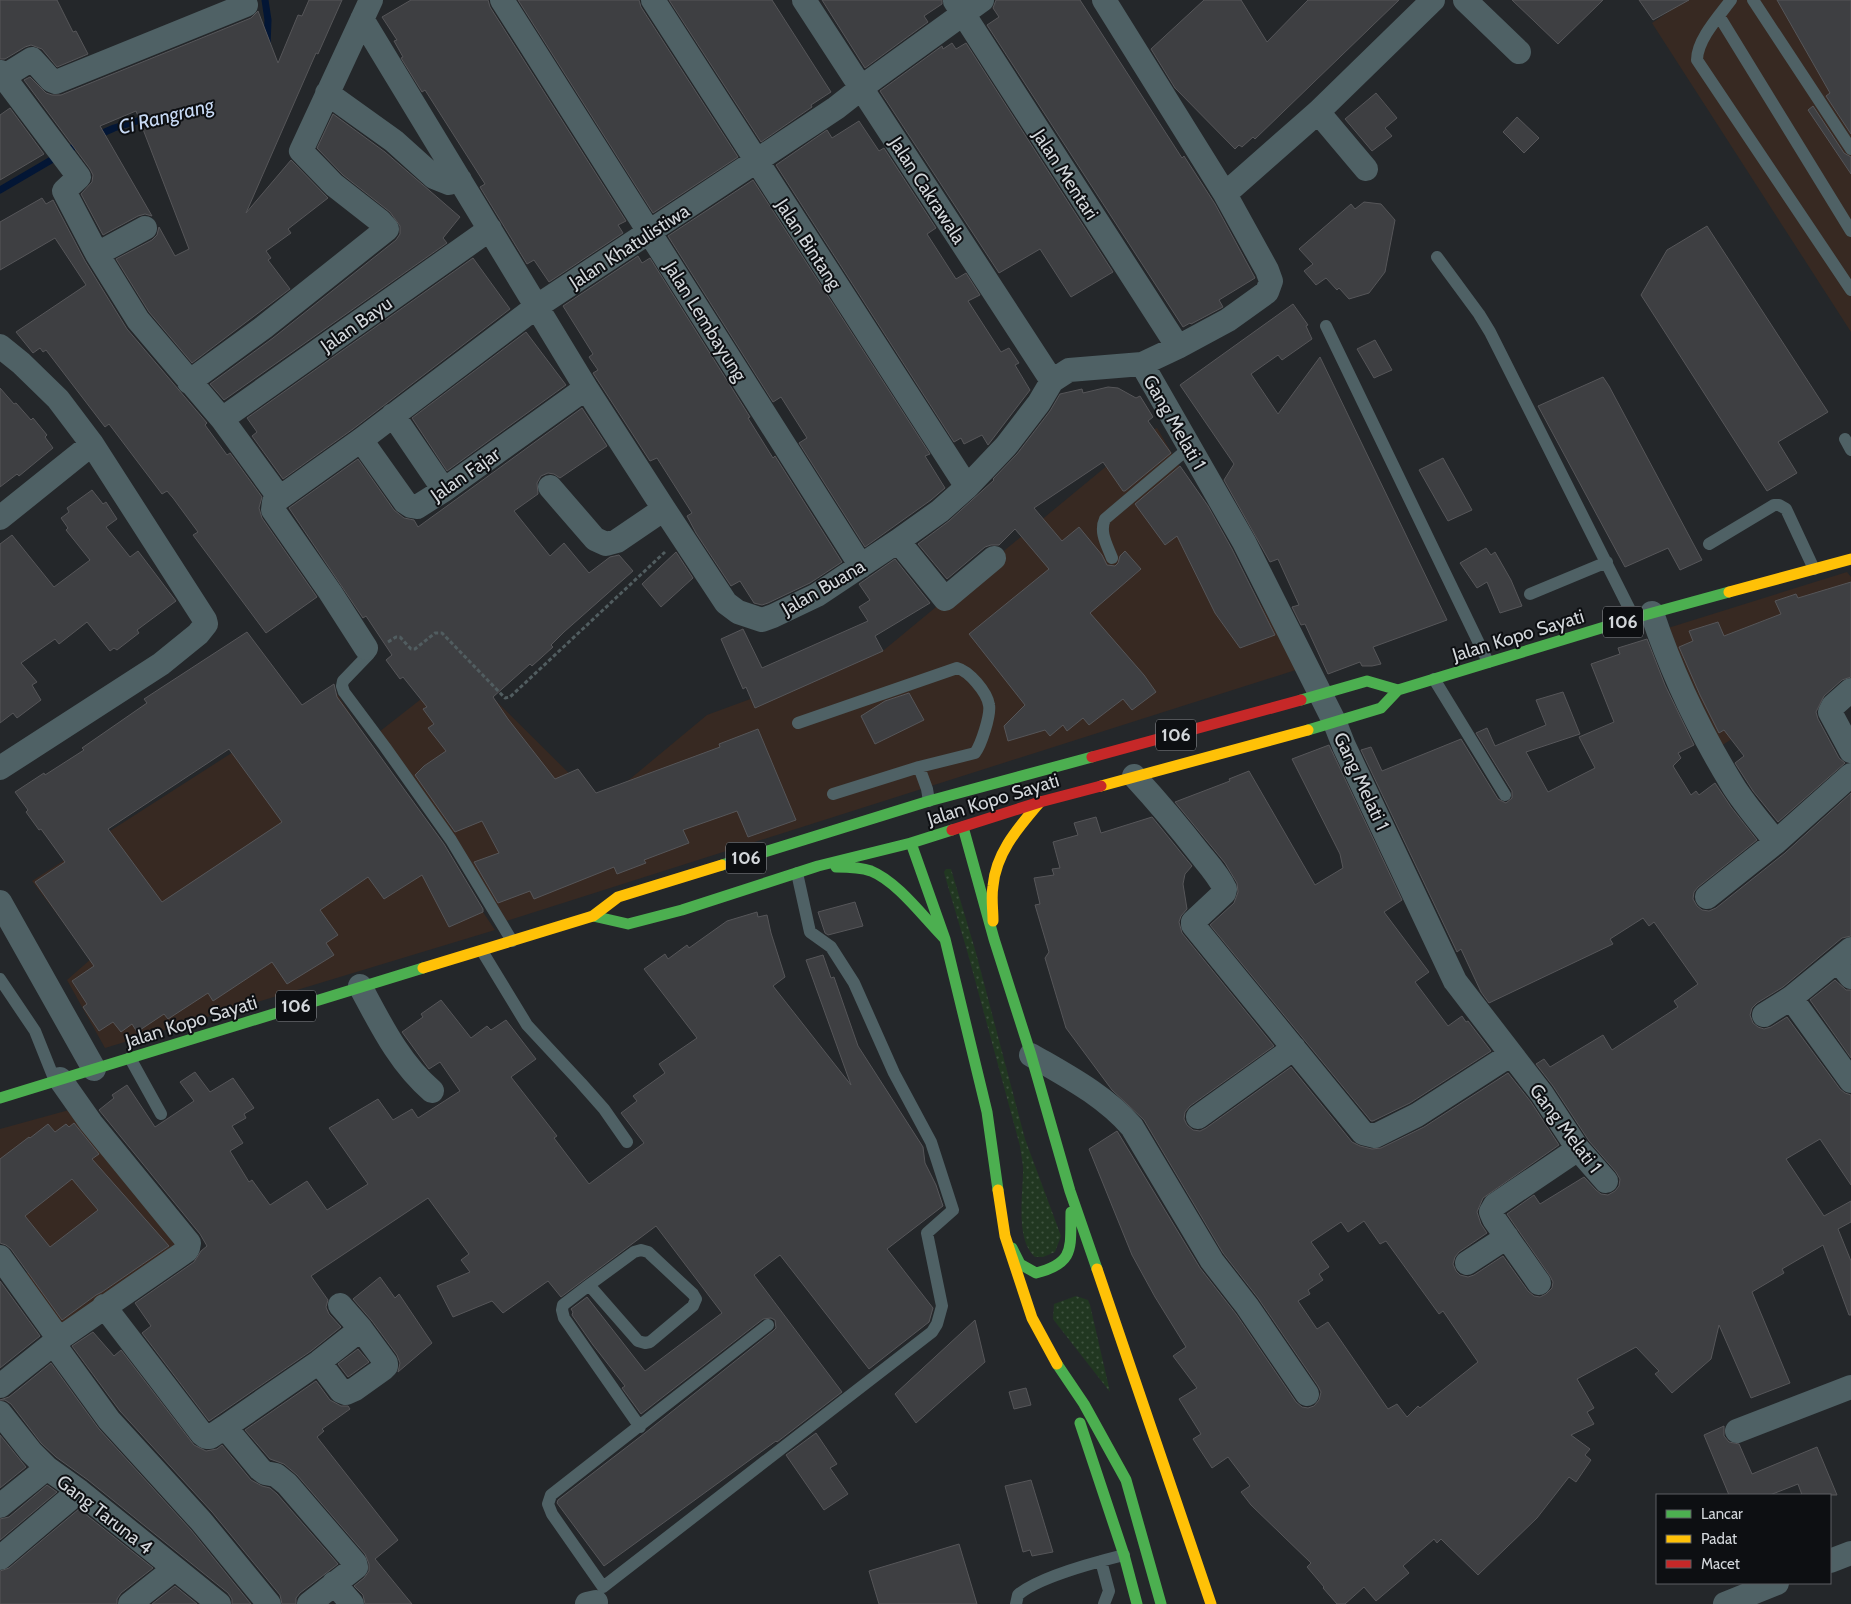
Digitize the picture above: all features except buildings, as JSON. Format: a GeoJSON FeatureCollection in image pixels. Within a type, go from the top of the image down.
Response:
{"type":"FeatureCollection","features":[{"type":"Feature","properties":{"kind":"main road","name":"Jalan Kopo Sayati"},"geometry":{"type":"LineString","coordinates":[[593,916],[628,924],[682,910],[818,866],[961,823],[1335,723],[1381,708],[1398,690],[1643,616],[1814,569],[1848,564]]}},
{"type":"Feature","properties":{"kind":"main road","name":"Jalan Kopo Sayati"},"geometry":{"type":"LineString","coordinates":[[0,1098],[593,916],[618,897],[905,814],[929,802],[954,799],[1367,681],[1398,690]]}},
{"type":"Feature","properties":{"kind":"main road"},"geometry":{"type":"LineString","coordinates":[[994,940],[993,881],[1000,858],[1011,839],[1040,802]]}},
{"type":"Feature","properties":{"kind":"main road"},"geometry":{"type":"LineString","coordinates":[[961,823],[994,940],[1031,1055],[1070,1191],[1211,1604]]}},
{"type":"Feature","properties":{"kind":"main road"},"geometry":{"type":"LineString","coordinates":[[910,838],[945,939],[987,1112],[1006,1236],[1032,1318],[1065,1377],[1084,1404],[1126,1480],[1161,1604]]}},
{"type":"Feature","properties":{"kind":"main road"},"geometry":{"type":"LineString","coordinates":[[818,866],[855,867],[871,871],[888,882],[945,939]]}},
{"type":"Feature","properties":{"kind":"main road"},"geometry":{"type":"LineString","coordinates":[[1006,1236],[1020,1264],[1036,1273],[1059,1265],[1070,1251],[1070,1191]]}},
{"type":"Feature","properties":{"kind":"main road"},"geometry":{"type":"LineString","coordinates":[[1065,1377],[1104,1416]]}},
{"type":"Feature","properties":{"kind":"main road"},"geometry":{"type":"LineString","coordinates":[[1065,1377],[1124,1555],[1137,1604]]}},
{"type":"Feature","properties":{"kind":"street","name":"Jalan Lembayung"},"geometry":{"type":"LineString","coordinates":[[502,0],[860,566]]}},
{"type":"Feature","properties":{"kind":"street","name":"Jalan Bintang"},"geometry":{"type":"LineString","coordinates":[[653,0],[967,487]]}},
{"type":"Feature","properties":{"kind":"street","name":"Jalan Cakrawala"},"geometry":{"type":"LineString","coordinates":[[804,0],[1052,380]]}},
{"type":"Feature","properties":{"kind":"street","name":"Jalan Khatulistiwa"},"geometry":{"type":"LineString","coordinates":[[279,497],[361,440],[536,306],[836,108],[958,7],[982,0]]}},
{"type":"Feature","properties":{"kind":"street"},"geometry":{"type":"LineString","coordinates":[[1052,380],[1069,370],[1142,364],[1228,320],[1261,297],[1269,288],[1271,281],[1267,270],[1225,194],[1104,0]]}},
{"type":"Feature","properties":{"kind":"street"},"geometry":{"type":"LineString","coordinates":[[1225,194],[1318,112],[1433,0]]}},
{"type":"Feature","properties":{"kind":"street"},"geometry":{"type":"LineString","coordinates":[[1465,0],[1519,52]]}},
{"type":"Feature","properties":{"kind":"street"},"geometry":{"type":"LineString","coordinates":[[246,5],[56,82],[51,80],[32,59],[5,87],[79,177],[64,191],[97,254],[138,320],[222,419],[279,497],[273,504],[273,510],[330,592],[367,651]]}},
{"type":"Feature","properties":{"kind":"street","name":"Jalan Mentari"},"geometry":{"type":"LineString","coordinates":[[958,7],[1178,347]]}},
{"type":"Feature","properties":{"kind":"street"},"geometry":{"type":"LineString","coordinates":[[189,382],[264,327],[387,229],[380,221],[334,185],[302,151],[366,9]]}},
{"type":"Feature","properties":{"kind":"street","name":"Jalan Buana"},"geometry":{"type":"LineString","coordinates":[[366,9],[460,180],[586,388],[726,602],[738,612],[762,620],[817,595],[940,511],[967,487],[1006,446],[1039,403],[1052,380]]}},
{"type":"Feature","properties":{"kind":"street"},"geometry":{"type":"LineString","coordinates":[[328,93],[394,141],[434,177],[450,183],[460,180]]}},
{"type":"Feature","properties":{"kind":"street"},"geometry":{"type":"LineString","coordinates":[[1318,112],[1366,169]]}},
{"type":"Feature","properties":{"kind":"street"},"geometry":{"type":"LineString","coordinates":[[97,254],[145,228]]}},
{"type":"Feature","properties":{"kind":"street","name":"Jalan Bayu"},"geometry":{"type":"LineString","coordinates":[[222,419],[490,229]]}},
{"type":"Feature","properties":{"kind":"street"},"geometry":{"type":"LineString","coordinates":[[0,346],[22,363],[58,399],[92,444],[206,624],[198,634],[161,664],[0,768]]}},
{"type":"Feature","properties":{"kind":"street","name":"Gang Melati 1"},"geometry":{"type":"LineString","coordinates":[[1142,364],[1244,542],[1335,723],[1344,746],[1455,981],[1510,1055],[1542,1094],[1578,1148],[1606,1181]]}},
{"type":"Feature","properties":{"kind":"street","name":"Jalan Fajar"},"geometry":{"type":"LineString","coordinates":[[361,440],[405,502],[417,507],[444,490],[586,388]]}},
{"type":"Feature","properties":{"kind":"street"},"geometry":{"type":"LineString","coordinates":[[392,415],[444,490]]}},
{"type":"Feature","properties":{"kind":"street"},"geometry":{"type":"LineString","coordinates":[[0,518],[92,444]]}},
{"type":"Feature","properties":{"kind":"street"},"geometry":{"type":"LineString","coordinates":[[550,487],[595,539],[606,544],[617,541],[664,509]]}},
{"type":"Feature","properties":{"kind":"street"},"geometry":{"type":"LineString","coordinates":[[898,541],[945,598],[994,558]]}},
{"type":"Feature","properties":{"kind":"street"},"geometry":{"type":"LineString","coordinates":[[1643,616],[1732,784],[1776,842]]}},
{"type":"Feature","properties":{"kind":"street"},"geometry":{"type":"LineString","coordinates":[[1851,690],[1833,706],[1830,712],[1851,751]]}},
{"type":"Feature","properties":{"kind":"street"},"geometry":{"type":"LineString","coordinates":[[1707,897],[1776,842],[1851,775]]}},
{"type":"Feature","properties":{"kind":"street"},"geometry":{"type":"LineString","coordinates":[[1134,776],[1157,801],[1223,884],[1224,893],[1193,922],[1193,925],[1232,987],[1294,1048],[1363,1133],[1373,1137],[1417,1115],[1510,1055]]}},
{"type":"Feature","properties":{"kind":"street"},"geometry":{"type":"LineString","coordinates":[[0,902],[94,1069]]}},
{"type":"Feature","properties":{"kind":"street"},"geometry":{"type":"LineString","coordinates":[[1764,1014],[1847,962]]}},
{"type":"Feature","properties":{"kind":"street"},"geometry":{"type":"LineString","coordinates":[[360,986],[394,1046],[416,1076],[432,1091]]}},
{"type":"Feature","properties":{"kind":"street"},"geometry":{"type":"LineString","coordinates":[[1791,998],[1851,1081]]}},
{"type":"Feature","properties":{"kind":"street"},"geometry":{"type":"LineString","coordinates":[[1198,1117],[1294,1048]]}},
{"type":"Feature","properties":{"kind":"street"},"geometry":{"type":"LineString","coordinates":[[1031,1055],[1081,1084],[1118,1110],[1132,1127],[1212,1261],[1247,1306],[1307,1394]]}},
{"type":"Feature","properties":{"kind":"street"},"geometry":{"type":"LineString","coordinates":[[0,1386],[56,1341],[104,1306],[186,1251],[190,1243],[57,1080]]}},
{"type":"Feature","properties":{"kind":"street"},"geometry":{"type":"LineString","coordinates":[[1539,1283],[1492,1214],[1495,1205],[1578,1148]]}},
{"type":"Feature","properties":{"kind":"street"},"geometry":{"type":"LineString","coordinates":[[1467,1263],[1507,1238]]}},
{"type":"Feature","properties":{"kind":"street"},"geometry":{"type":"LineString","coordinates":[[0,1257],[108,1420],[201,1521],[269,1604]]}},
{"type":"Feature","properties":{"kind":"street"},"geometry":{"type":"LineString","coordinates":[[319,1362],[341,1391],[346,1393],[356,1389],[386,1366],[386,1363],[361,1329],[340,1305]]}},
{"type":"Feature","properties":{"kind":"street"},"geometry":{"type":"LineString","coordinates":[[104,1306],[206,1437],[210,1437],[319,1362],[361,1329]]}},
{"type":"Feature","properties":{"kind":"street"},"geometry":{"type":"LineString","coordinates":[[1737,1431],[1851,1387]]}},
{"type":"Feature","properties":{"kind":"street","name":"Gang Taruna 4"},"geometry":{"type":"LineString","coordinates":[[0,1413],[31,1452],[47,1468],[79,1491],[219,1604]]}},
{"type":"Feature","properties":{"kind":"street"},"geometry":{"type":"LineString","coordinates":[[225,1427],[260,1469],[276,1475],[287,1484],[355,1563],[356,1567],[309,1604]]}},
{"type":"Feature","properties":{"kind":"street"},"geometry":{"type":"LineString","coordinates":[[0,1506],[47,1468]]}},
{"type":"Feature","properties":{"kind":"street"},"geometry":{"type":"LineString","coordinates":[[0,1558],[79,1491]]}},
{"type":"Feature","properties":{"kind":"street"},"geometry":{"type":"LineString","coordinates":[[1831,1561],[1851,1552]]}},
{"type":"Feature","properties":{"kind":"street"},"geometry":{"type":"LineString","coordinates":[[130,1604],[174,1569]]}},
{"type":"Feature","properties":{"kind":"street"},"geometry":{"type":"LineString","coordinates":[[334,1583],[352,1604]]}},
{"type":"Feature","properties":{"kind":"street"},"geometry":{"type":"LineString","coordinates":[[1725,1604],[1775,1584]]}},
{"type":"Feature","properties":{"kind":"lane"},"geometry":{"type":"LineString","coordinates":[[1731,0],[1701,43],[1697,51],[1697,60],[1851,290]]}},
{"type":"Feature","properties":{"kind":"lane"},"geometry":{"type":"LineString","coordinates":[[1753,0],[1851,149]]}},
{"type":"Feature","properties":{"kind":"lane"},"geometry":{"type":"LineString","coordinates":[[1719,16],[1851,231]]}},
{"type":"Feature","properties":{"kind":"lane"},"geometry":{"type":"LineString","coordinates":[[1437,257],[1490,332],[1607,562],[1643,616]]}},
{"type":"Feature","properties":{"kind":"lane"},"geometry":{"type":"LineString","coordinates":[[1326,326],[1488,662]]}},
{"type":"Feature","properties":{"kind":"lane"},"geometry":{"type":"LineString","coordinates":[[1112,558],[1102,531],[1105,519],[1190,448]]}},
{"type":"Feature","properties":{"kind":"lane"},"geometry":{"type":"LineString","coordinates":[[1710,544],[1774,505],[1779,504],[1786,509],[1814,569]]}},
{"type":"Feature","properties":{"kind":"lane"},"geometry":{"type":"LineString","coordinates":[[1530,594],[1607,562]]}},
{"type":"Feature","properties":{"kind":"lane"},"geometry":{"type":"LineString","coordinates":[[367,651],[343,681],[344,692],[451,840],[512,941]]}},
{"type":"Feature","properties":{"kind":"lane"},"geometry":{"type":"LineString","coordinates":[[798,723],[957,668],[972,677],[988,700],[990,706],[979,748],[975,753],[834,794]]}},
{"type":"Feature","properties":{"kind":"lane"},"geometry":{"type":"LineString","coordinates":[[1434,679],[1505,795]]}},
{"type":"Feature","properties":{"kind":"lane"},"geometry":{"type":"LineString","coordinates":[[919,768],[927,789],[929,802]]}},
{"type":"Feature","properties":{"kind":"lane"},"geometry":{"type":"LineString","coordinates":[[768,1325],[553,1493],[549,1500],[552,1514],[603,1587],[932,1332],[941,1314],[942,1306],[927,1233],[953,1210],[937,1159],[931,1142],[894,1073],[854,983],[831,947],[810,932],[797,873]]}},
{"type":"Feature","properties":{"kind":"lane"},"geometry":{"type":"LineString","coordinates":[[482,951],[527,1024],[592,1096],[627,1142]]}},
{"type":"Feature","properties":{"kind":"lane"},"geometry":{"type":"LineString","coordinates":[[0,979],[35,1031],[57,1080]]}},
{"type":"Feature","properties":{"kind":"lane"},"geometry":{"type":"LineString","coordinates":[[130,1058],[161,1114]]}},
{"type":"Feature","properties":{"kind":"lane"},"geometry":{"type":"LineString","coordinates":[[589,1285],[638,1341],[645,1344],[650,1342],[695,1302],[693,1294],[648,1252],[641,1250],[634,1252],[589,1285],[565,1303],[562,1310],[562,1314],[640,1426]]}},
{"type":"Feature","properties":{"kind":"lane"},"geometry":{"type":"LineString","coordinates":[[1016,1604],[1018,1595],[1031,1585],[1124,1555]]}},
{"type":"Feature","properties":{"kind":"lane"},"geometry":{"type":"LineString","coordinates":[[1101,1561],[1108,1591],[1104,1604]]}},
{"type":"Feature","properties":{"kind":"path"},"geometry":{"type":"LineString","coordinates":[[367,651],[396,637],[400,637],[412,649],[415,649],[435,633],[442,633],[505,698],[510,697],[682,536]]}},
{"type":"Feature","properties":{"kind":"shaded area"},"geometry":{"type":"Polygon","coordinates":[[[1686,0],[1851,0],[1851,332],[1652,23],[1686,0]]]}},
{"type":"Feature","properties":{"kind":"shaded area"},"geometry":{"type":"Polygon","coordinates":[[[1157,428],[1299,669],[503,922],[379,732],[462,667],[600,804],[707,715],[884,650],[1120,455],[1113,446],[1157,428]]]}},
{"type":"Feature","properties":{"kind":"shaded area"},"geometry":{"type":"Polygon","coordinates":[[[1847,572],[1851,577],[1851,662],[1721,746],[1652,633],[1847,572]]]}},
{"type":"Feature","properties":{"kind":"shaded area"},"geometry":{"type":"Polygon","coordinates":[[[333,688],[495,930],[105,1048],[67,980],[91,959],[32,881],[333,688]]]}},
{"type":"Feature","properties":{"kind":"shaded area"},"geometry":{"type":"Polygon","coordinates":[[[69,1110],[184,1242],[60,1334],[14,1281],[53,1257],[0,1184],[0,1129],[69,1110]]]}},
{"type":"Feature","properties":{"kind":"green space"},"geometry":{"type":"Polygon","coordinates":[[[946,869],[951,869],[976,953],[1025,1139],[1061,1236],[1055,1252],[1043,1257],[1035,1257],[1028,1249],[1024,1239],[1022,1227],[1023,1166],[1020,1146],[945,876],[944,872],[946,869]]]}},
{"type":"Feature","properties":{"kind":"green space"},"geometry":{"type":"Polygon","coordinates":[[[1076,1296],[1088,1300],[1090,1305],[1110,1392],[1053,1319],[1054,1304],[1076,1296]]]}},
{"type":"Feature","properties":{"kind":"waterway","name":"Ci Rangrang"},"geometry":{"type":"LineString","coordinates":[[265,0],[268,20],[267,46]]}},
{"type":"Feature","properties":{"kind":"waterway","name":"Ci Rangrang"},"geometry":{"type":"LineString","coordinates":[[96,136],[114,128],[147,118]]}},
{"type":"Feature","properties":{"kind":"waterway","name":"Ci Rangrang"},"geometry":{"type":"LineString","coordinates":[[0,190],[82,142]]}},
{"type":"Feature","properties":{"kind":"traffic: fast"},"geometry":{"type":"LineString","coordinates":[[1308,730],[1381,708],[1398,690],[1634,618],[1729,592]]}},
{"type":"Feature","properties":{"kind":"traffic: fast"},"geometry":{"type":"LineString","coordinates":[[1301,700],[1367,681],[1398,690]]}},
{"type":"Feature","properties":{"kind":"traffic: fast"},"geometry":{"type":"LineString","coordinates":[[722,865],[929,801],[1092,757]]}},
{"type":"Feature","properties":{"kind":"traffic: fast"},"geometry":{"type":"LineString","coordinates":[[963,827],[994,939],[1031,1055],[1070,1191],[1097,1269]]}},
{"type":"Feature","properties":{"kind":"traffic: fast"},"geometry":{"type":"LineString","coordinates":[[593,916],[628,924],[682,910],[818,866],[911,843],[952,830]]}},
{"type":"Feature","properties":{"kind":"traffic: fast"},"geometry":{"type":"LineString","coordinates":[[911,843],[945,939],[987,1112],[998,1190]]}},
{"type":"Feature","properties":{"kind":"traffic: fast"},"geometry":{"type":"LineString","coordinates":[[836,867],[862,869],[881,876],[901,892],[945,939]]}},
{"type":"Feature","properties":{"kind":"traffic: fast"},"geometry":{"type":"LineString","coordinates":[[0,1098],[423,968]]}},
{"type":"Feature","properties":{"kind":"traffic: fast"},"geometry":{"type":"LineString","coordinates":[[1012,1248],[1020,1264],[1036,1273],[1058,1264],[1068,1252],[1071,1235],[1071,1212]]}},
{"type":"Feature","properties":{"kind":"traffic: fast"},"geometry":{"type":"LineString","coordinates":[[1057,1364],[1084,1404],[1126,1480],[1161,1604]]}},
{"type":"Feature","properties":{"kind":"traffic: fast"},"geometry":{"type":"LineString","coordinates":[[1080,1423],[1124,1555],[1137,1604]]}},
{"type":"Feature","properties":{"kind":"traffic: slow"},"geometry":{"type":"LineString","coordinates":[[1729,592],[1851,559]]}},
{"type":"Feature","properties":{"kind":"traffic: slow"},"geometry":{"type":"LineString","coordinates":[[1101,786],[1308,730]]}},
{"type":"Feature","properties":{"kind":"traffic: slow"},"geometry":{"type":"LineString","coordinates":[[993,921],[992,890],[999,862],[1010,841],[1040,802]]}},
{"type":"Feature","properties":{"kind":"traffic: slow"},"geometry":{"type":"LineString","coordinates":[[423,968],[593,916],[618,897],[722,865]]}},
{"type":"Feature","properties":{"kind":"traffic: slow"},"geometry":{"type":"LineString","coordinates":[[998,1190],[1005,1236],[1032,1318],[1057,1364]]}},
{"type":"Feature","properties":{"kind":"traffic: slow"},"geometry":{"type":"LineString","coordinates":[[1097,1269],[1211,1604]]}},
{"type":"Feature","properties":{"kind":"traffic: jam"},"geometry":{"type":"LineString","coordinates":[[1092,757],[1301,700]]}},
{"type":"Feature","properties":{"kind":"traffic: jam"},"geometry":{"type":"LineString","coordinates":[[952,830],[1040,802],[1101,786]]}}]}
